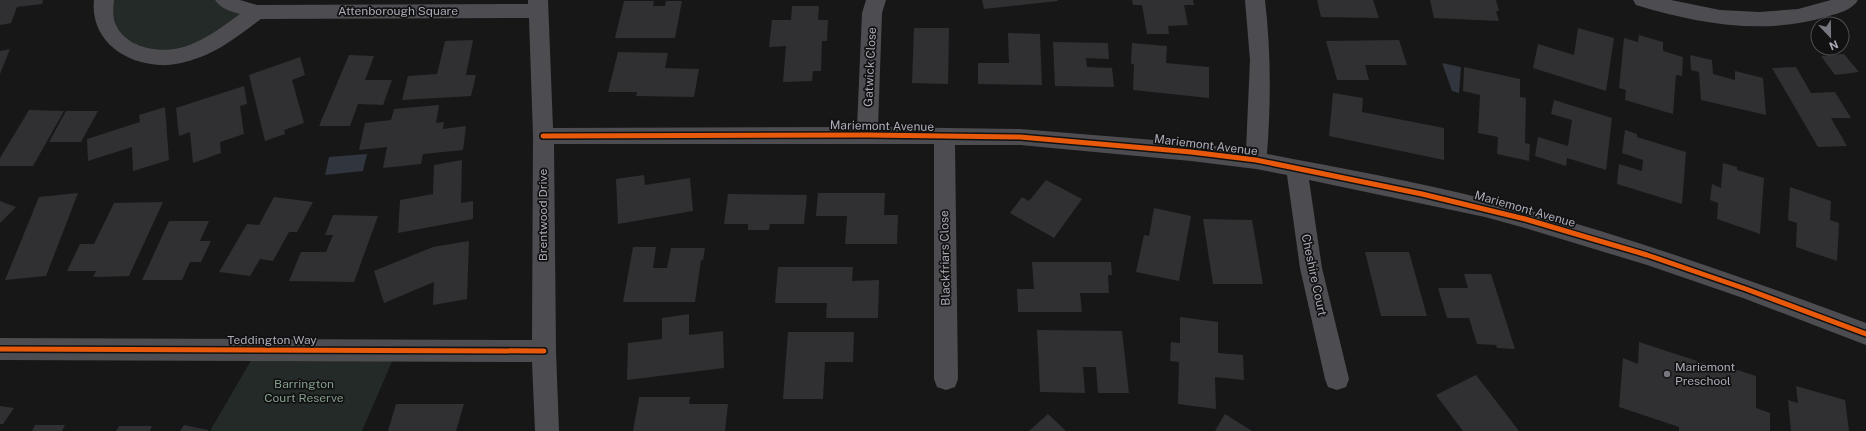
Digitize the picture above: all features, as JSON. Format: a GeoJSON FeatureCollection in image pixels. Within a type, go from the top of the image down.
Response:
{"type":"FeatureCollection","features":[{"type":"Feature","properties":{"kind":"street"},"geometry":{"type":"LineString","coordinates":[[104,0],[103,19],[114,38],[130,50],[154,58],[164,59],[185,56],[204,47],[257,12]]}},
{"type":"Feature","properties":{"kind":"street","name":"Attenborough Square"},"geometry":{"type":"LineString","coordinates":[[225,0],[233,5],[257,12],[538,5]]}},
{"type":"Feature","properties":{"kind":"street","name":"Gatwick Close"},"geometry":{"type":"LineString","coordinates":[[867,135],[872,13],[876,0]]}},
{"type":"Feature","properties":{"kind":"street"},"geometry":{"type":"LineString","coordinates":[[1255,0],[1260,31],[1262,90],[1256,160]]}},
{"type":"Feature","properties":{"kind":"street"},"geometry":{"type":"LineString","coordinates":[[1643,0],[1705,15],[1746,20],[1776,20],[1808,14],[1836,6],[1848,0]]}},
{"type":"Feature","properties":{"kind":"street","name":"Brentwood Drive"},"geometry":{"type":"LineString","coordinates":[[538,5],[543,136],[544,351],[547,431]]}},
{"type":"Feature","properties":{"kind":"street","name":"Mariemont Avenue"},"geometry":{"type":"LineString","coordinates":[[543,136],[867,135],[1020,137],[1191,152],[1256,160],[1422,194],[1485,208],[1525,219],[1647,255],[1746,289],[1866,334]]}},
{"type":"Feature","properties":{"kind":"street","name":"Blackfriars Close"},"geometry":{"type":"LineString","coordinates":[[944,136],[946,379]]}},
{"type":"Feature","properties":{"kind":"street","name":"Cheshire Court"},"geometry":{"type":"LineString","coordinates":[[1297,169],[1311,268],[1337,379]]}},
{"type":"Feature","properties":{"kind":"street","name":"Teddington Way"},"geometry":{"type":"LineString","coordinates":[[0,349],[544,351]]}},
{"type":"Feature","properties":{"kind":"green space"},"geometry":{"type":"Polygon","coordinates":[[[104,0],[225,0],[257,12],[195,52],[130,50],[102,12],[104,0]]]}},
{"type":"Feature","properties":{"kind":"green space","name":"Barrington Court Reserve"},"geometry":{"type":"Polygon","coordinates":[[[257,350],[397,350],[362,431],[210,431],[257,350]]]}},
{"type":"Feature","properties":{"kind":"shaded area"},"geometry":{"type":"Polygon","coordinates":[[[1442,63],[1461,67],[1459,93],[1452,91],[1442,63]]]}},
{"type":"Feature","properties":{"kind":"shaded area"},"geometry":{"type":"Polygon","coordinates":[[[367,154],[363,171],[325,175],[329,157],[367,154]]]}},
{"type":"Feature","properties":{"kind":"building"},"geometry":{"type":"Polygon","coordinates":[[[0,0],[43,0],[42,4],[17,7],[11,23],[0,25],[0,0]]]}},
{"type":"Feature","properties":{"kind":"building"},"geometry":{"type":"Polygon","coordinates":[[[982,0],[1057,0],[1058,1],[984,9],[982,0]]]}},
{"type":"Feature","properties":{"kind":"building"},"geometry":{"type":"Polygon","coordinates":[[[1132,0],[1193,0],[1194,5],[1184,5],[1188,25],[1168,26],[1169,34],[1147,34],[1142,5],[1133,5],[1132,0]]]}},
{"type":"Feature","properties":{"kind":"building"},"geometry":{"type":"Polygon","coordinates":[[[1317,0],[1373,0],[1379,18],[1321,17],[1317,0]]]}},
{"type":"Feature","properties":{"kind":"building"},"geometry":{"type":"Polygon","coordinates":[[[1430,0],[1496,0],[1499,11],[1496,11],[1499,21],[1434,18],[1430,0]]]}},
{"type":"Feature","properties":{"kind":"building"},"geometry":{"type":"Polygon","coordinates":[[[624,1],[654,1],[653,6],[665,6],[666,1],[682,1],[675,38],[615,38],[624,1]]]}},
{"type":"Feature","properties":{"kind":"building"},"geometry":{"type":"Polygon","coordinates":[[[792,6],[819,6],[818,20],[828,20],[827,41],[822,41],[821,71],[813,71],[812,81],[783,82],[786,46],[769,47],[772,20],[791,20],[792,6]]]}},
{"type":"Feature","properties":{"kind":"building"},"geometry":{"type":"Polygon","coordinates":[[[914,28],[949,28],[948,84],[912,83],[914,28]]]}},
{"type":"Feature","properties":{"kind":"building"},"geometry":{"type":"Polygon","coordinates":[[[1578,28],[1614,38],[1606,91],[1533,68],[1538,44],[1574,55],[1578,28]]]}},
{"type":"Feature","properties":{"kind":"building"},"geometry":{"type":"Polygon","coordinates":[[[1008,33],[1040,34],[1042,85],[978,84],[978,63],[1009,63],[1008,33]]]}},
{"type":"Feature","properties":{"kind":"building"},"geometry":{"type":"Polygon","coordinates":[[[1639,35],[1663,42],[1663,51],[1683,57],[1682,76],[1676,75],[1673,114],[1625,100],[1626,90],[1619,88],[1624,38],[1638,42],[1639,35]]]}},
{"type":"Feature","properties":{"kind":"building"},"geometry":{"type":"Polygon","coordinates":[[[473,40],[466,75],[476,75],[471,96],[402,100],[408,76],[437,74],[445,41],[473,40]]]}},
{"type":"Feature","properties":{"kind":"building"},"geometry":{"type":"Polygon","coordinates":[[[1399,40],[1407,65],[1365,65],[1369,80],[1337,80],[1326,41],[1399,40]]]}},
{"type":"Feature","properties":{"kind":"building"},"geometry":{"type":"Polygon","coordinates":[[[1053,42],[1108,43],[1109,59],[1086,58],[1087,67],[1112,68],[1114,87],[1055,86],[1053,42]]]}},
{"type":"Feature","properties":{"kind":"building"},"geometry":{"type":"Polygon","coordinates":[[[1132,43],[1167,46],[1166,63],[1209,67],[1209,98],[1133,90],[1134,64],[1131,64],[1132,43]]]}},
{"type":"Feature","properties":{"kind":"building"},"geometry":{"type":"Polygon","coordinates":[[[10,49],[0,74],[0,51],[10,49]]]}},
{"type":"Feature","properties":{"kind":"building"},"geometry":{"type":"Polygon","coordinates":[[[618,52],[668,53],[665,68],[699,69],[694,97],[636,96],[637,92],[608,92],[618,52]]]}},
{"type":"Feature","properties":{"kind":"building"},"geometry":{"type":"Polygon","coordinates":[[[349,55],[374,56],[365,80],[392,80],[383,105],[358,104],[350,126],[319,126],[349,55]]]}},
{"type":"Feature","properties":{"kind":"building"},"geometry":{"type":"Polygon","coordinates":[[[1690,55],[1712,60],[1713,74],[1735,80],[1735,71],[1763,78],[1766,115],[1701,100],[1699,72],[1691,70],[1690,55]]]}},
{"type":"Feature","properties":{"kind":"building"},"geometry":{"type":"Polygon","coordinates":[[[1821,56],[1846,56],[1859,72],[1835,75],[1821,56]]]}},
{"type":"Feature","properties":{"kind":"building"},"geometry":{"type":"Polygon","coordinates":[[[300,57],[305,75],[292,80],[304,123],[284,130],[285,134],[265,141],[249,75],[300,57]]]}},
{"type":"Feature","properties":{"kind":"building"},"geometry":{"type":"Polygon","coordinates":[[[1464,67],[1520,79],[1520,97],[1526,98],[1525,143],[1530,144],[1529,161],[1497,154],[1498,137],[1478,133],[1480,95],[1463,91],[1464,67]]]}},
{"type":"Feature","properties":{"kind":"building"},"geometry":{"type":"Polygon","coordinates":[[[1796,67],[1811,93],[1835,92],[1851,118],[1831,118],[1847,146],[1818,147],[1772,68],[1796,67]]]}},
{"type":"Feature","properties":{"kind":"building"},"geometry":{"type":"Polygon","coordinates":[[[244,86],[247,104],[240,106],[244,134],[220,142],[221,153],[193,163],[190,132],[179,136],[176,108],[244,86]]]}},
{"type":"Feature","properties":{"kind":"building"},"geometry":{"type":"Polygon","coordinates":[[[1333,93],[1363,98],[1362,112],[1444,128],[1444,160],[1329,136],[1333,93]]]}},
{"type":"Feature","properties":{"kind":"building"},"geometry":{"type":"Polygon","coordinates":[[[1554,100],[1612,118],[1606,170],[1567,158],[1566,166],[1535,156],[1538,137],[1568,146],[1572,120],[1551,114],[1554,100]]]}},
{"type":"Feature","properties":{"kind":"building"},"geometry":{"type":"Polygon","coordinates":[[[439,105],[436,123],[444,122],[443,129],[466,126],[463,150],[423,154],[421,164],[383,168],[387,147],[359,150],[365,123],[391,120],[394,109],[439,105]]]}},
{"type":"Feature","properties":{"kind":"building"},"geometry":{"type":"Polygon","coordinates":[[[165,107],[169,160],[133,171],[132,147],[88,161],[87,139],[140,122],[139,115],[165,107]]]}},
{"type":"Feature","properties":{"kind":"building"},"geometry":{"type":"Polygon","coordinates":[[[29,110],[64,111],[33,166],[0,166],[0,158],[29,110]]]}},
{"type":"Feature","properties":{"kind":"building"},"geometry":{"type":"Polygon","coordinates":[[[66,111],[98,111],[81,142],[49,142],[66,111]]]}},
{"type":"Feature","properties":{"kind":"building"},"geometry":{"type":"Polygon","coordinates":[[[1625,130],[1637,134],[1637,137],[1686,152],[1682,204],[1617,184],[1619,164],[1642,171],[1643,160],[1622,153],[1625,130]]]}},
{"type":"Feature","properties":{"kind":"building"},"geometry":{"type":"Polygon","coordinates":[[[462,160],[461,203],[473,201],[473,219],[398,233],[400,200],[433,194],[434,165],[462,160]]]}},
{"type":"Feature","properties":{"kind":"building"},"geometry":{"type":"Polygon","coordinates":[[[1723,163],[1737,167],[1737,170],[1764,178],[1760,234],[1717,219],[1718,203],[1710,200],[1712,184],[1721,188],[1723,163]]]}},
{"type":"Feature","properties":{"kind":"building"},"geometry":{"type":"Polygon","coordinates":[[[644,175],[645,185],[690,178],[693,211],[618,224],[616,179],[644,175]]]}},
{"type":"Feature","properties":{"kind":"building"},"geometry":{"type":"Polygon","coordinates":[[[1046,180],[1082,199],[1054,238],[1010,213],[1022,197],[1029,201],[1046,180]]]}},
{"type":"Feature","properties":{"kind":"building"},"geometry":{"type":"Polygon","coordinates":[[[1790,187],[1831,201],[1830,220],[1839,223],[1837,261],[1796,247],[1797,223],[1788,220],[1790,187]]]}},
{"type":"Feature","properties":{"kind":"building"},"geometry":{"type":"Polygon","coordinates":[[[78,193],[46,276],[5,280],[39,197],[78,193]]]}},
{"type":"Feature","properties":{"kind":"building"},"geometry":{"type":"Polygon","coordinates":[[[818,193],[885,193],[884,215],[898,215],[897,244],[845,244],[847,216],[816,216],[818,193]]]}},
{"type":"Feature","properties":{"kind":"building"},"geometry":{"type":"Polygon","coordinates":[[[728,194],[807,195],[804,224],[770,224],[769,230],[748,230],[748,224],[724,224],[728,194]]]}},
{"type":"Feature","properties":{"kind":"building"},"geometry":{"type":"Polygon","coordinates":[[[274,197],[313,202],[297,232],[289,232],[273,261],[260,259],[250,276],[219,272],[247,224],[259,225],[274,197]]]}},
{"type":"Feature","properties":{"kind":"building"},"geometry":{"type":"Polygon","coordinates":[[[0,201],[16,207],[0,223],[0,201]]]}},
{"type":"Feature","properties":{"kind":"building"},"geometry":{"type":"Polygon","coordinates":[[[163,202],[129,276],[93,277],[96,271],[67,271],[80,244],[94,244],[114,203],[163,202]]]}},
{"type":"Feature","properties":{"kind":"building"},"geometry":{"type":"Polygon","coordinates":[[[1154,208],[1191,216],[1179,281],[1136,272],[1144,235],[1149,236],[1154,208]]]}},
{"type":"Feature","properties":{"kind":"building"},"geometry":{"type":"Polygon","coordinates":[[[333,215],[378,216],[354,282],[289,281],[301,252],[326,252],[333,235],[325,235],[333,215]]]}},
{"type":"Feature","properties":{"kind":"building"},"geometry":{"type":"Polygon","coordinates":[[[1203,219],[1252,220],[1263,284],[1213,284],[1203,219]]]}},
{"type":"Feature","properties":{"kind":"building"},"geometry":{"type":"Polygon","coordinates":[[[169,221],[209,221],[200,241],[211,241],[201,262],[190,262],[182,280],[142,280],[169,221]]]}},
{"type":"Feature","properties":{"kind":"building"},"geometry":{"type":"Polygon","coordinates":[[[469,241],[467,299],[433,305],[434,282],[384,303],[374,271],[433,247],[469,241]]]}},
{"type":"Feature","properties":{"kind":"building"},"geometry":{"type":"Polygon","coordinates":[[[633,247],[656,247],[653,268],[667,268],[671,248],[705,248],[703,260],[701,260],[695,302],[623,302],[633,247]]]}},
{"type":"Feature","properties":{"kind":"building"},"geometry":{"type":"Polygon","coordinates":[[[1365,252],[1409,252],[1427,316],[1381,316],[1365,252]]]}},
{"type":"Feature","properties":{"kind":"building"},"geometry":{"type":"Polygon","coordinates":[[[1032,262],[1111,262],[1112,275],[1108,275],[1109,293],[1080,293],[1082,312],[1018,312],[1017,289],[1034,289],[1032,262]]]}},
{"type":"Feature","properties":{"kind":"building"},"geometry":{"type":"Polygon","coordinates":[[[778,267],[853,267],[852,281],[879,280],[878,318],[826,318],[827,303],[775,303],[778,267]]]}},
{"type":"Feature","properties":{"kind":"building"},"geometry":{"type":"Polygon","coordinates":[[[1464,274],[1491,274],[1515,349],[1497,348],[1496,345],[1477,344],[1469,318],[1447,318],[1438,288],[1468,288],[1464,274]]]}},
{"type":"Feature","properties":{"kind":"building"},"geometry":{"type":"Polygon","coordinates":[[[689,314],[689,335],[723,331],[724,368],[627,380],[628,343],[662,339],[662,318],[689,314]]]}},
{"type":"Feature","properties":{"kind":"building"},"geometry":{"type":"Polygon","coordinates":[[[1180,317],[1218,322],[1218,353],[1243,355],[1244,380],[1215,377],[1216,409],[1178,404],[1179,362],[1170,361],[1171,342],[1180,343],[1180,317]]]}},
{"type":"Feature","properties":{"kind":"building"},"geometry":{"type":"Polygon","coordinates":[[[1037,330],[1122,331],[1129,393],[1098,393],[1096,367],[1083,367],[1085,393],[1040,392],[1037,330]]]}},
{"type":"Feature","properties":{"kind":"building"},"geometry":{"type":"Polygon","coordinates":[[[788,332],[854,332],[853,362],[825,362],[823,399],[783,399],[788,332]]]}},
{"type":"Feature","properties":{"kind":"building"},"geometry":{"type":"Polygon","coordinates":[[[1639,342],[1731,372],[1731,368],[1756,376],[1756,408],[1770,413],[1770,431],[1679,431],[1679,427],[1619,407],[1623,358],[1638,364],[1639,342]]]}},
{"type":"Feature","properties":{"kind":"building"},"geometry":{"type":"Polygon","coordinates":[[[1476,375],[1519,431],[1463,431],[1436,395],[1476,375]]]}},
{"type":"Feature","properties":{"kind":"building"},"geometry":{"type":"Polygon","coordinates":[[[1796,386],[1845,400],[1849,431],[1791,431],[1788,400],[1798,403],[1796,386]]]}},
{"type":"Feature","properties":{"kind":"building"},"geometry":{"type":"Polygon","coordinates":[[[639,397],[690,397],[689,404],[728,404],[725,431],[633,431],[639,397]]]}},
{"type":"Feature","properties":{"kind":"building"},"geometry":{"type":"Polygon","coordinates":[[[396,404],[464,404],[456,431],[388,431],[396,404]]]}},
{"type":"Feature","properties":{"kind":"building"},"geometry":{"type":"Polygon","coordinates":[[[0,406],[14,408],[3,424],[0,424],[0,406]]]}},
{"type":"Feature","properties":{"kind":"building"},"geometry":{"type":"Polygon","coordinates":[[[1048,414],[1066,431],[1029,431],[1048,414]]]}},
{"type":"Feature","properties":{"kind":"building"},"geometry":{"type":"Polygon","coordinates":[[[1225,414],[1252,431],[1215,431],[1225,414]]]}},
{"type":"Feature","properties":{"kind":"building"},"geometry":{"type":"Polygon","coordinates":[[[35,425],[65,425],[62,431],[32,431],[35,425]]]}},
{"type":"Feature","properties":{"kind":"building"},"geometry":{"type":"Polygon","coordinates":[[[184,425],[208,430],[208,431],[180,431],[184,425]]]}},
{"type":"Feature","properties":{"kind":"building"},"geometry":{"type":"Polygon","coordinates":[[[119,426],[152,426],[150,431],[116,431],[119,426]]]}},
{"type":"Feature","properties":{"kind":"cycle path"},"geometry":{"type":"LineString","coordinates":[[543,136],[867,135],[1020,137],[1191,152],[1256,160],[1422,194],[1485,208],[1525,219],[1647,255],[1746,289],[1866,334]]}},
{"type":"Feature","properties":{"kind":"cycle path"},"geometry":{"type":"LineString","coordinates":[[0,349],[544,351]]}},
{"type":"Feature","properties":{"kind":"place","name":"Mariemont Preschool"},"geometry":{"type":"Point","coordinates":[1667,374]}}]}
